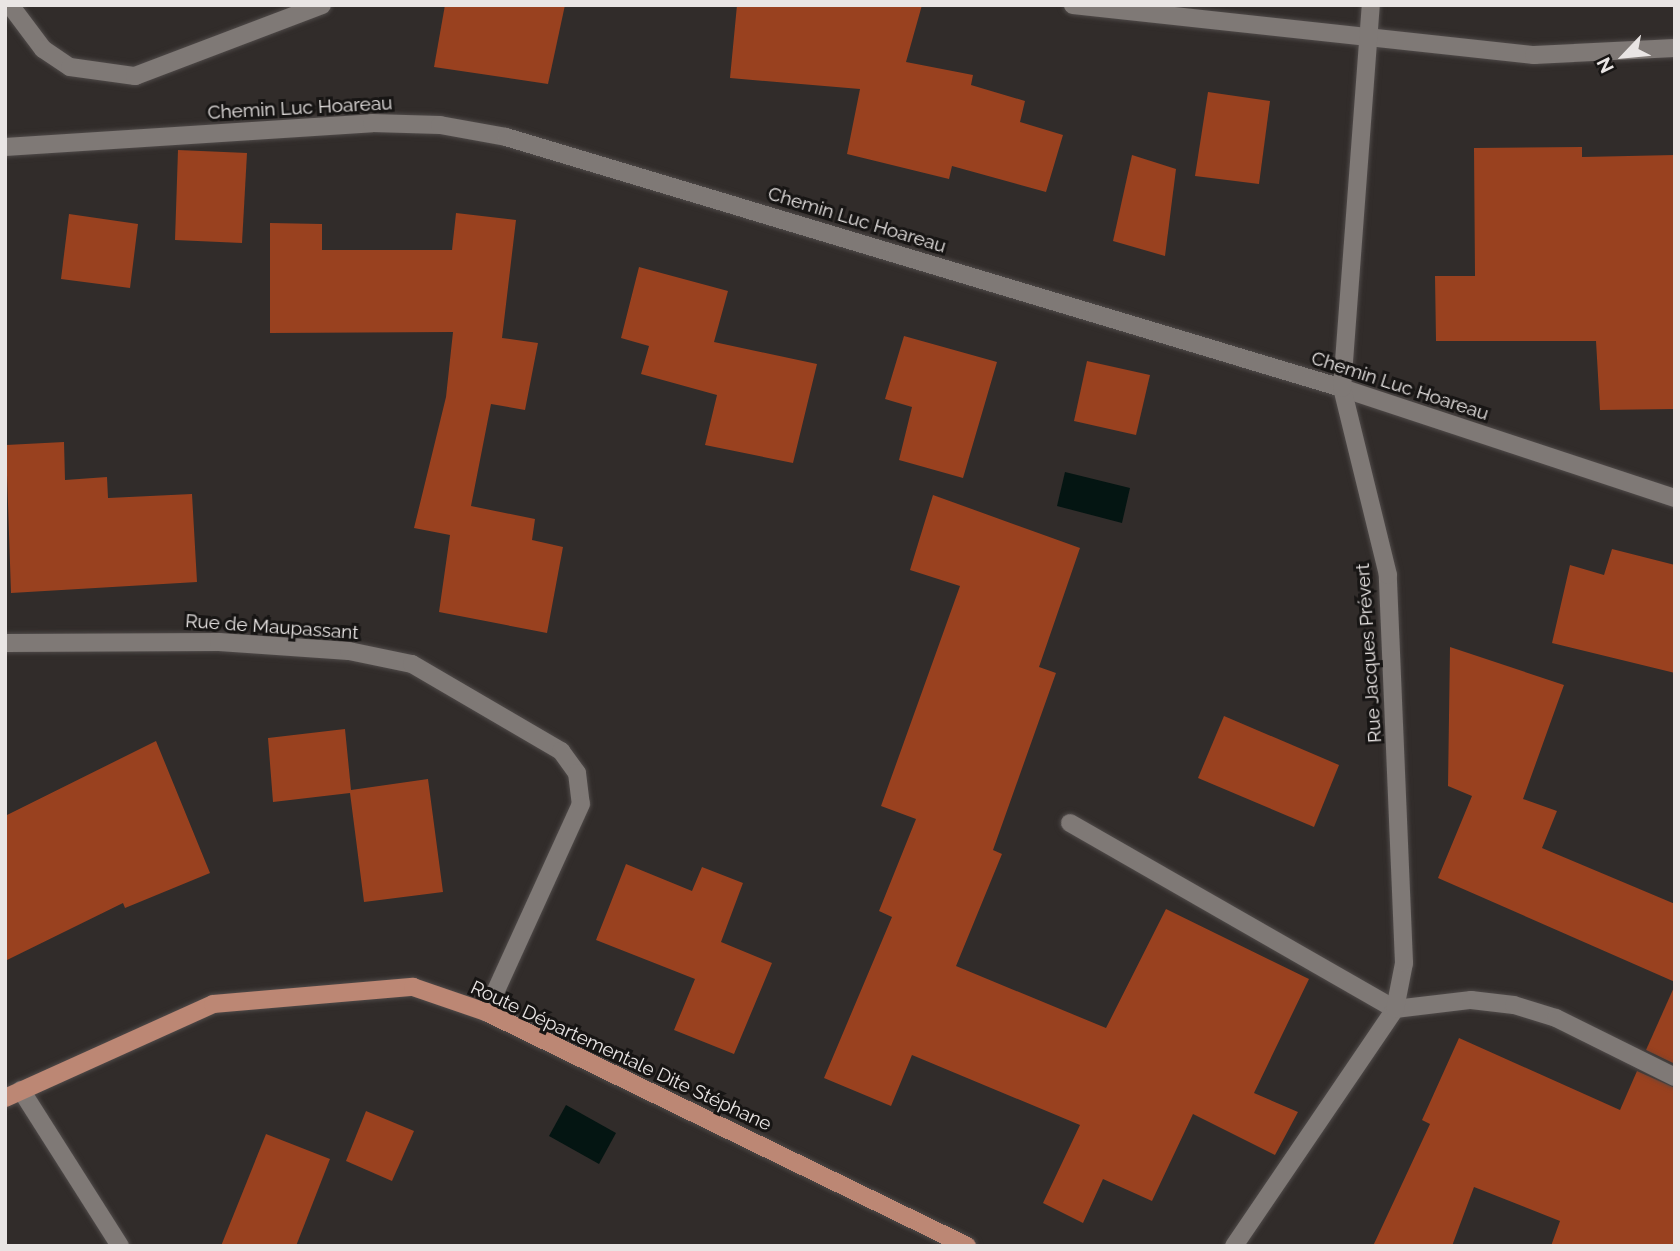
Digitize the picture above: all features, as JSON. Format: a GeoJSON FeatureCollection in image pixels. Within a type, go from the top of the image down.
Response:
{"type":"FeatureCollection","features":[{"type":"Feature","properties":{"kind":"main road","name":"Route Départementale Dite Stéphane"},"geometry":{"type":"LineString","coordinates":[[13,1094],[213,1004],[413,987],[486,1012],[967,1246]]}},
{"type":"Feature","properties":{"kind":"street"},"geometry":{"type":"LineString","coordinates":[[10,5],[43,49],[70,67],[135,76],[322,5]]}},
{"type":"Feature","properties":{"kind":"street"},"geometry":{"type":"LineString","coordinates":[[1073,5],[1367,40],[1534,55],[1675,48]]}},
{"type":"Feature","properties":{"kind":"street","name":"Rue Jacques Prévert"},"geometry":{"type":"LineString","coordinates":[[1234,1246],[1395,1009],[1406,911],[1388,575],[1342,388],[1371,5]]}},
{"type":"Feature","properties":{"kind":"street","name":"Chemin Luc Hoareau"},"geometry":{"type":"LineString","coordinates":[[5,147],[372,123],[440,125],[506,137],[1342,388],[1675,498]]}},
{"type":"Feature","properties":{"kind":"street","name":"Rue de Maupassant"},"geometry":{"type":"LineString","coordinates":[[5,643],[219,642],[349,651],[412,664],[561,751],[577,774],[581,804],[486,1012]]}},
{"type":"Feature","properties":{"kind":"street"},"geometry":{"type":"LineString","coordinates":[[1070,824],[1395,1009],[1471,1000],[1514,1006],[1556,1018],[1675,1077]]}},
{"type":"Feature","properties":{"kind":"street"},"geometry":{"type":"LineString","coordinates":[[13,1094],[120,1246]]}},
{"type":"Feature","properties":{"kind":"shaded area"},"geometry":{"type":"Polygon","coordinates":[[[1065,472],[1130,488],[1122,523],[1057,506],[1065,472]]]}},
{"type":"Feature","properties":{"kind":"shaded area"},"geometry":{"type":"Polygon","coordinates":[[[566,1105],[616,1133],[599,1164],[549,1136],[566,1105]]]}},
{"type":"Feature","properties":{"kind":"building"},"geometry":{"type":"Polygon","coordinates":[[[445,5],[565,5],[548,84],[434,67],[445,5]]]}},
{"type":"Feature","properties":{"kind":"building"},"geometry":{"type":"Polygon","coordinates":[[[737,5],[922,5],[906,62],[973,75],[971,85],[1025,101],[1020,122],[1063,135],[1046,192],[952,166],[949,179],[847,154],[860,89],[730,78],[737,5]]]}},
{"type":"Feature","properties":{"kind":"building"},"geometry":{"type":"Polygon","coordinates":[[[1208,92],[1270,101],[1259,184],[1195,176],[1208,92]]]}},
{"type":"Feature","properties":{"kind":"building"},"geometry":{"type":"Polygon","coordinates":[[[1582,147],[1582,157],[1675,155],[1675,409],[1600,410],[1596,341],[1436,341],[1435,276],[1475,276],[1474,148],[1582,147]]]}},
{"type":"Feature","properties":{"kind":"building"},"geometry":{"type":"Polygon","coordinates":[[[178,150],[247,153],[242,243],[175,240],[178,150]]]}},
{"type":"Feature","properties":{"kind":"building"},"geometry":{"type":"Polygon","coordinates":[[[1132,155],[1176,169],[1165,256],[1113,241],[1132,155]]]}},
{"type":"Feature","properties":{"kind":"building"},"geometry":{"type":"Polygon","coordinates":[[[456,213],[516,220],[502,338],[538,343],[525,410],[491,404],[471,506],[535,519],[532,540],[563,547],[547,633],[439,612],[450,535],[414,528],[446,397],[453,332],[270,333],[270,223],[322,224],[322,250],[452,250],[456,213]]]}},
{"type":"Feature","properties":{"kind":"building"},"geometry":{"type":"Polygon","coordinates":[[[69,214],[138,224],[130,288],[61,279],[69,214]]]}},
{"type":"Feature","properties":{"kind":"building"},"geometry":{"type":"Polygon","coordinates":[[[639,267],[728,291],[714,342],[817,364],[793,463],[705,445],[717,395],[641,374],[649,346],[621,338],[639,267]]]}},
{"type":"Feature","properties":{"kind":"building"},"geometry":{"type":"Polygon","coordinates":[[[904,336],[997,362],[963,478],[899,460],[912,407],[885,399],[904,336]]]}},
{"type":"Feature","properties":{"kind":"building"},"geometry":{"type":"Polygon","coordinates":[[[1087,361],[1150,375],[1136,435],[1074,421],[1087,361]]]}},
{"type":"Feature","properties":{"kind":"building"},"geometry":{"type":"Polygon","coordinates":[[[64,442],[65,480],[107,477],[108,498],[192,494],[197,582],[11,593],[6,445],[64,442]]]}},
{"type":"Feature","properties":{"kind":"building"},"geometry":{"type":"Polygon","coordinates":[[[933,495],[1080,548],[1039,667],[1056,673],[993,850],[1002,854],[956,966],[1106,1028],[1166,909],[1309,979],[1254,1093],[1298,1112],[1275,1155],[1193,1114],[1152,1201],[1103,1179],[1083,1223],[1043,1203],[1080,1125],[912,1055],[891,1106],[824,1078],[892,917],[879,911],[916,819],[881,806],[960,586],[910,570],[933,495]]]}},
{"type":"Feature","properties":{"kind":"building"},"geometry":{"type":"Polygon","coordinates":[[[1612,549],[1675,565],[1675,673],[1552,643],[1570,565],[1604,575],[1612,549]]]}},
{"type":"Feature","properties":{"kind":"building"},"geometry":{"type":"Polygon","coordinates":[[[1450,647],[1564,685],[1523,799],[1557,811],[1542,848],[1675,904],[1675,982],[1438,878],[1472,796],[1448,786],[1450,647]]]}},
{"type":"Feature","properties":{"kind":"building"},"geometry":{"type":"Polygon","coordinates":[[[1224,716],[1339,765],[1314,827],[1198,778],[1224,716]]]}},
{"type":"Feature","properties":{"kind":"building"},"geometry":{"type":"Polygon","coordinates":[[[345,729],[351,790],[428,779],[443,892],[364,902],[350,793],[273,802],[268,738],[345,729]]]}},
{"type":"Feature","properties":{"kind":"building"},"geometry":{"type":"Polygon","coordinates":[[[156,741],[210,873],[125,908],[123,903],[5,961],[5,816],[156,741]]]}},
{"type":"Feature","properties":{"kind":"building"},"geometry":{"type":"Polygon","coordinates":[[[626,864],[692,891],[702,867],[743,883],[721,942],[772,963],[734,1054],[674,1030],[695,979],[596,940],[626,864]]]}},
{"type":"Feature","properties":{"kind":"building"},"geometry":{"type":"Polygon","coordinates":[[[1675,985],[1675,1064],[1646,1050],[1675,985]]]}},
{"type":"Feature","properties":{"kind":"building"},"geometry":{"type":"Polygon","coordinates":[[[1459,1038],[1620,1110],[1637,1071],[1675,1088],[1675,1246],[1551,1246],[1560,1221],[1474,1187],[1452,1246],[1373,1246],[1430,1124],[1422,1120],[1459,1038]]]}},
{"type":"Feature","properties":{"kind":"building"},"geometry":{"type":"Polygon","coordinates":[[[366,1111],[414,1131],[392,1181],[346,1161],[366,1111]]]}},
{"type":"Feature","properties":{"kind":"building"},"geometry":{"type":"Polygon","coordinates":[[[266,1134],[330,1159],[296,1246],[221,1246],[266,1134]]]}}]}
